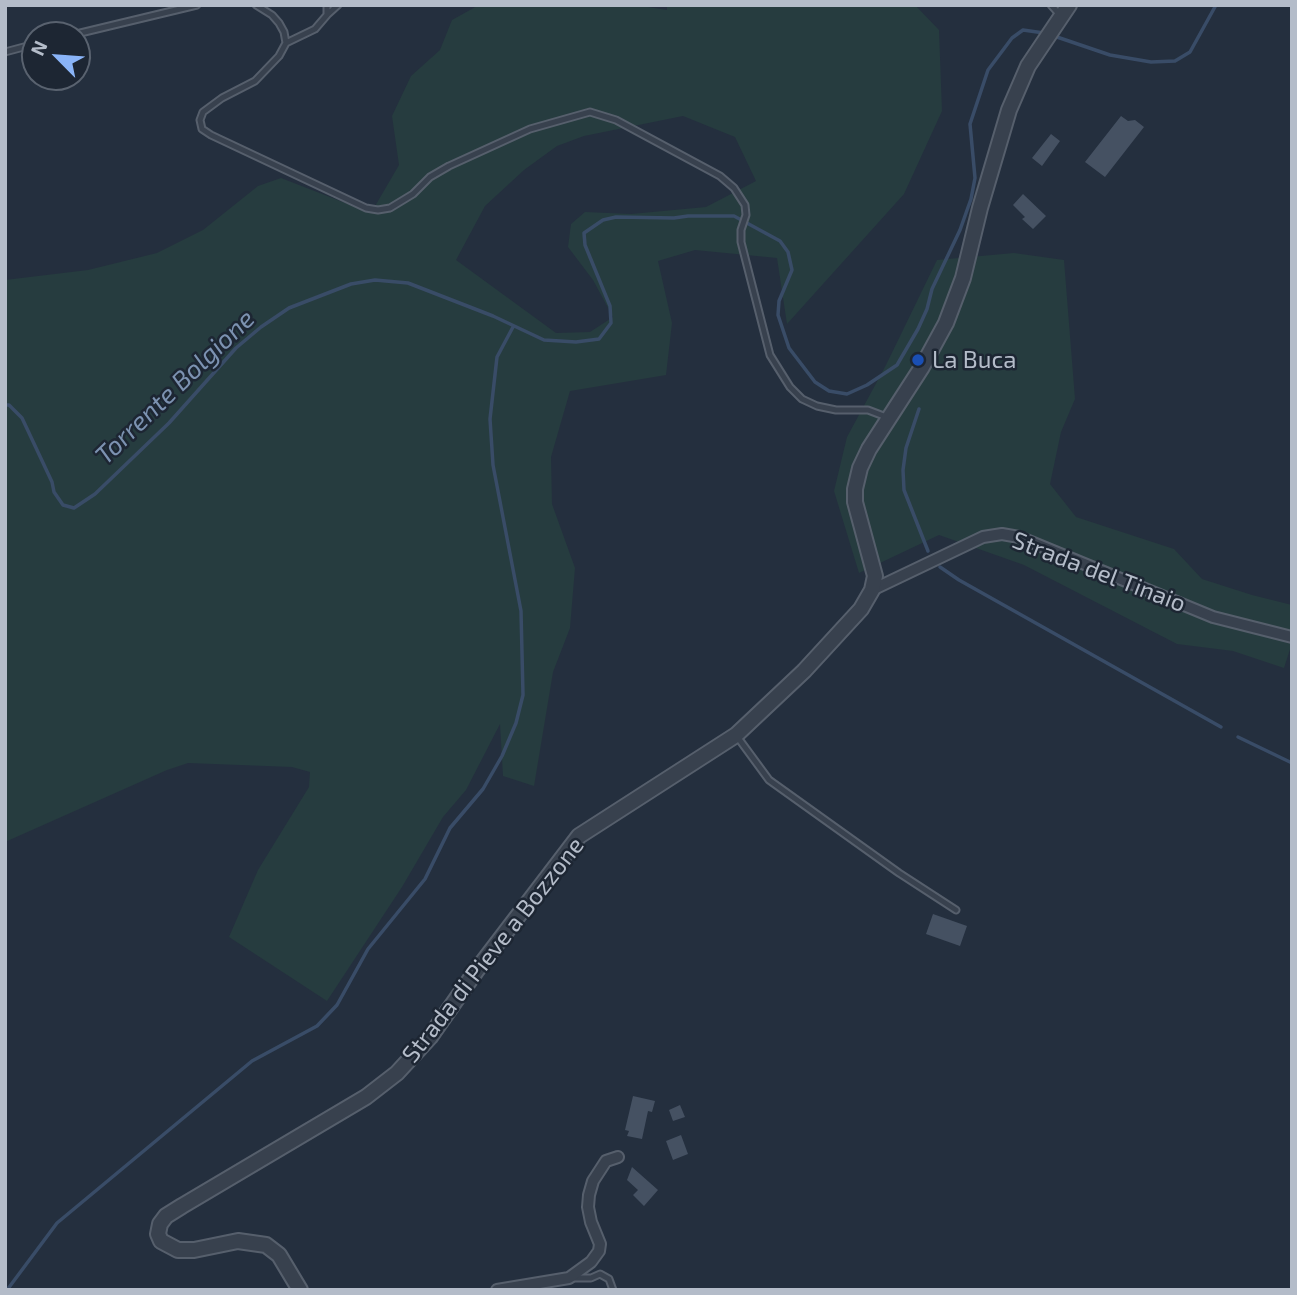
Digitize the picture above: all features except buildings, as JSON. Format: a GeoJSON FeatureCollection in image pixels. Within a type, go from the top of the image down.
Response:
{"type":"FeatureCollection","features":[{"type":"Feature","properties":{"kind":"street"},"geometry":{"type":"LineString","coordinates":[[872,590],[874,571],[857,512],[855,489],[864,457],[929,354],[952,309],[963,278],[1004,124],[1024,75],[1060,9]]}},
{"type":"Feature","properties":{"kind":"street","name":"Strada del Tinaio"},"geometry":{"type":"LineString","coordinates":[[872,590],[983,537],[1002,534],[1019,537],[1213,617],[1292,637]]}},
{"type":"Feature","properties":{"kind":"street","name":"Strada di Pieve a Bozzone"},"geometry":{"type":"LineString","coordinates":[[300,1290],[283,1259],[271,1248],[253,1241],[238,1241],[194,1250],[178,1250],[161,1241],[158,1234],[160,1224],[173,1211],[366,1097],[397,1073],[430,1037],[484,960],[579,836],[736,736],[804,671],[861,608],[872,590]]}},
{"type":"Feature","properties":{"kind":"street"},"geometry":{"type":"LineString","coordinates":[[496,1290],[569,1278],[591,1262],[599,1251],[600,1244],[588,1207],[589,1195],[593,1181],[606,1161],[618,1157]]}},
{"type":"Feature","properties":{"kind":"lane"},"geometry":{"type":"LineString","coordinates":[[91,30],[197,5]]}},
{"type":"Feature","properties":{"kind":"lane"},"geometry":{"type":"LineString","coordinates":[[256,5],[279,23],[286,43]]}},
{"type":"Feature","properties":{"kind":"lane"},"geometry":{"type":"LineString","coordinates":[[327,5],[327,15]]}},
{"type":"Feature","properties":{"kind":"lane"},"geometry":{"type":"LineString","coordinates":[[338,5],[315,29],[286,43],[279,55],[254,80],[208,107],[200,120],[202,129],[366,208],[378,210],[390,208],[414,194],[430,177],[449,166],[530,129],[590,112],[616,120],[720,176],[734,188],[745,205],[746,215],[741,230],[743,252],[770,355],[790,387],[802,399],[817,406],[836,411],[868,410],[888,418]]}},
{"type":"Feature","properties":{"kind":"lane"},"geometry":{"type":"LineString","coordinates":[[736,736],[769,780],[899,873],[956,910]]}},
{"type":"Feature","properties":{"kind":"lane"},"geometry":{"type":"LineString","coordinates":[[569,1278],[591,1278],[600,1274],[610,1279],[613,1290]]}},
{"type":"Feature","properties":{"kind":"green space"},"geometry":{"type":"Polygon","coordinates":[[[479,5],[635,5],[667,10],[667,5],[915,5],[939,30],[942,111],[904,194],[787,324],[777,258],[695,250],[658,261],[672,323],[666,375],[570,391],[551,457],[552,504],[575,568],[570,628],[553,672],[534,786],[503,776],[500,724],[466,790],[443,817],[402,887],[327,1001],[229,937],[258,870],[309,787],[310,772],[292,767],[188,763],[5,842],[5,280],[88,270],[157,253],[203,230],[258,186],[281,178],[371,213],[399,165],[392,116],[411,76],[440,50],[452,20],[479,5]],[[683,116],[584,136],[557,146],[524,170],[485,206],[456,260],[556,333],[590,332],[613,317],[593,280],[568,247],[571,224],[585,212],[631,214],[706,207],[756,181],[735,137],[683,116]]]}},
{"type":"Feature","properties":{"kind":"green space"},"geometry":{"type":"Polygon","coordinates":[[[1014,253],[1064,260],[1075,399],[1061,432],[1050,484],[1076,517],[1174,549],[1202,579],[1292,605],[1292,643],[1284,668],[1233,651],[1177,644],[1024,565],[939,535],[859,573],[834,491],[847,437],[886,365],[937,260],[1014,253]]]}},
{"type":"Feature","properties":{"kind":"waterway","name":"Torrente Bolgione"},"geometry":{"type":"LineString","coordinates":[[1054,36],[1110,55],[1151,62],[1175,61],[1190,52],[1216,5]]}},
{"type":"Feature","properties":{"kind":"waterway","name":"Torrente Bolgione"},"geometry":{"type":"LineString","coordinates":[[5,405],[9,405],[22,418],[52,482],[54,492],[63,505],[74,508],[95,494],[169,423],[236,348],[289,308],[351,284],[375,280],[408,283],[493,316],[544,340],[576,342],[599,339],[611,323],[610,306],[585,245],[584,233],[603,220],[616,217],[688,216],[734,216],[780,241],[788,252],[792,270],[779,301],[778,315],[789,348],[815,382],[829,391],[847,394],[867,385],[897,365],[927,309],[932,289],[960,230],[971,199],[975,178],[970,124],[988,70],[1012,38],[1023,30],[1044,33]]}},
{"type":"Feature","properties":{"kind":"waterway"},"geometry":{"type":"LineString","coordinates":[[7,1290],[57,1223],[252,1061],[317,1026],[337,1005],[368,949],[425,879],[450,828],[483,789],[502,756],[516,723],[523,695],[521,611],[493,465],[490,419],[497,357],[513,327]]}},
{"type":"Feature","properties":{"kind":"waterway"},"geometry":{"type":"LineString","coordinates":[[919,409],[906,448],[904,490],[928,551]]}},
{"type":"Feature","properties":{"kind":"waterway"},"geometry":{"type":"LineString","coordinates":[[940,567],[1221,727]]}},
{"type":"Feature","properties":{"kind":"waterway"},"geometry":{"type":"LineString","coordinates":[[1238,737],[1292,763]]}},
{"type":"Feature","properties":{"kind":"place","name":"La Buca"},"geometry":{"type":"Point","coordinates":[918,360]}}]}
